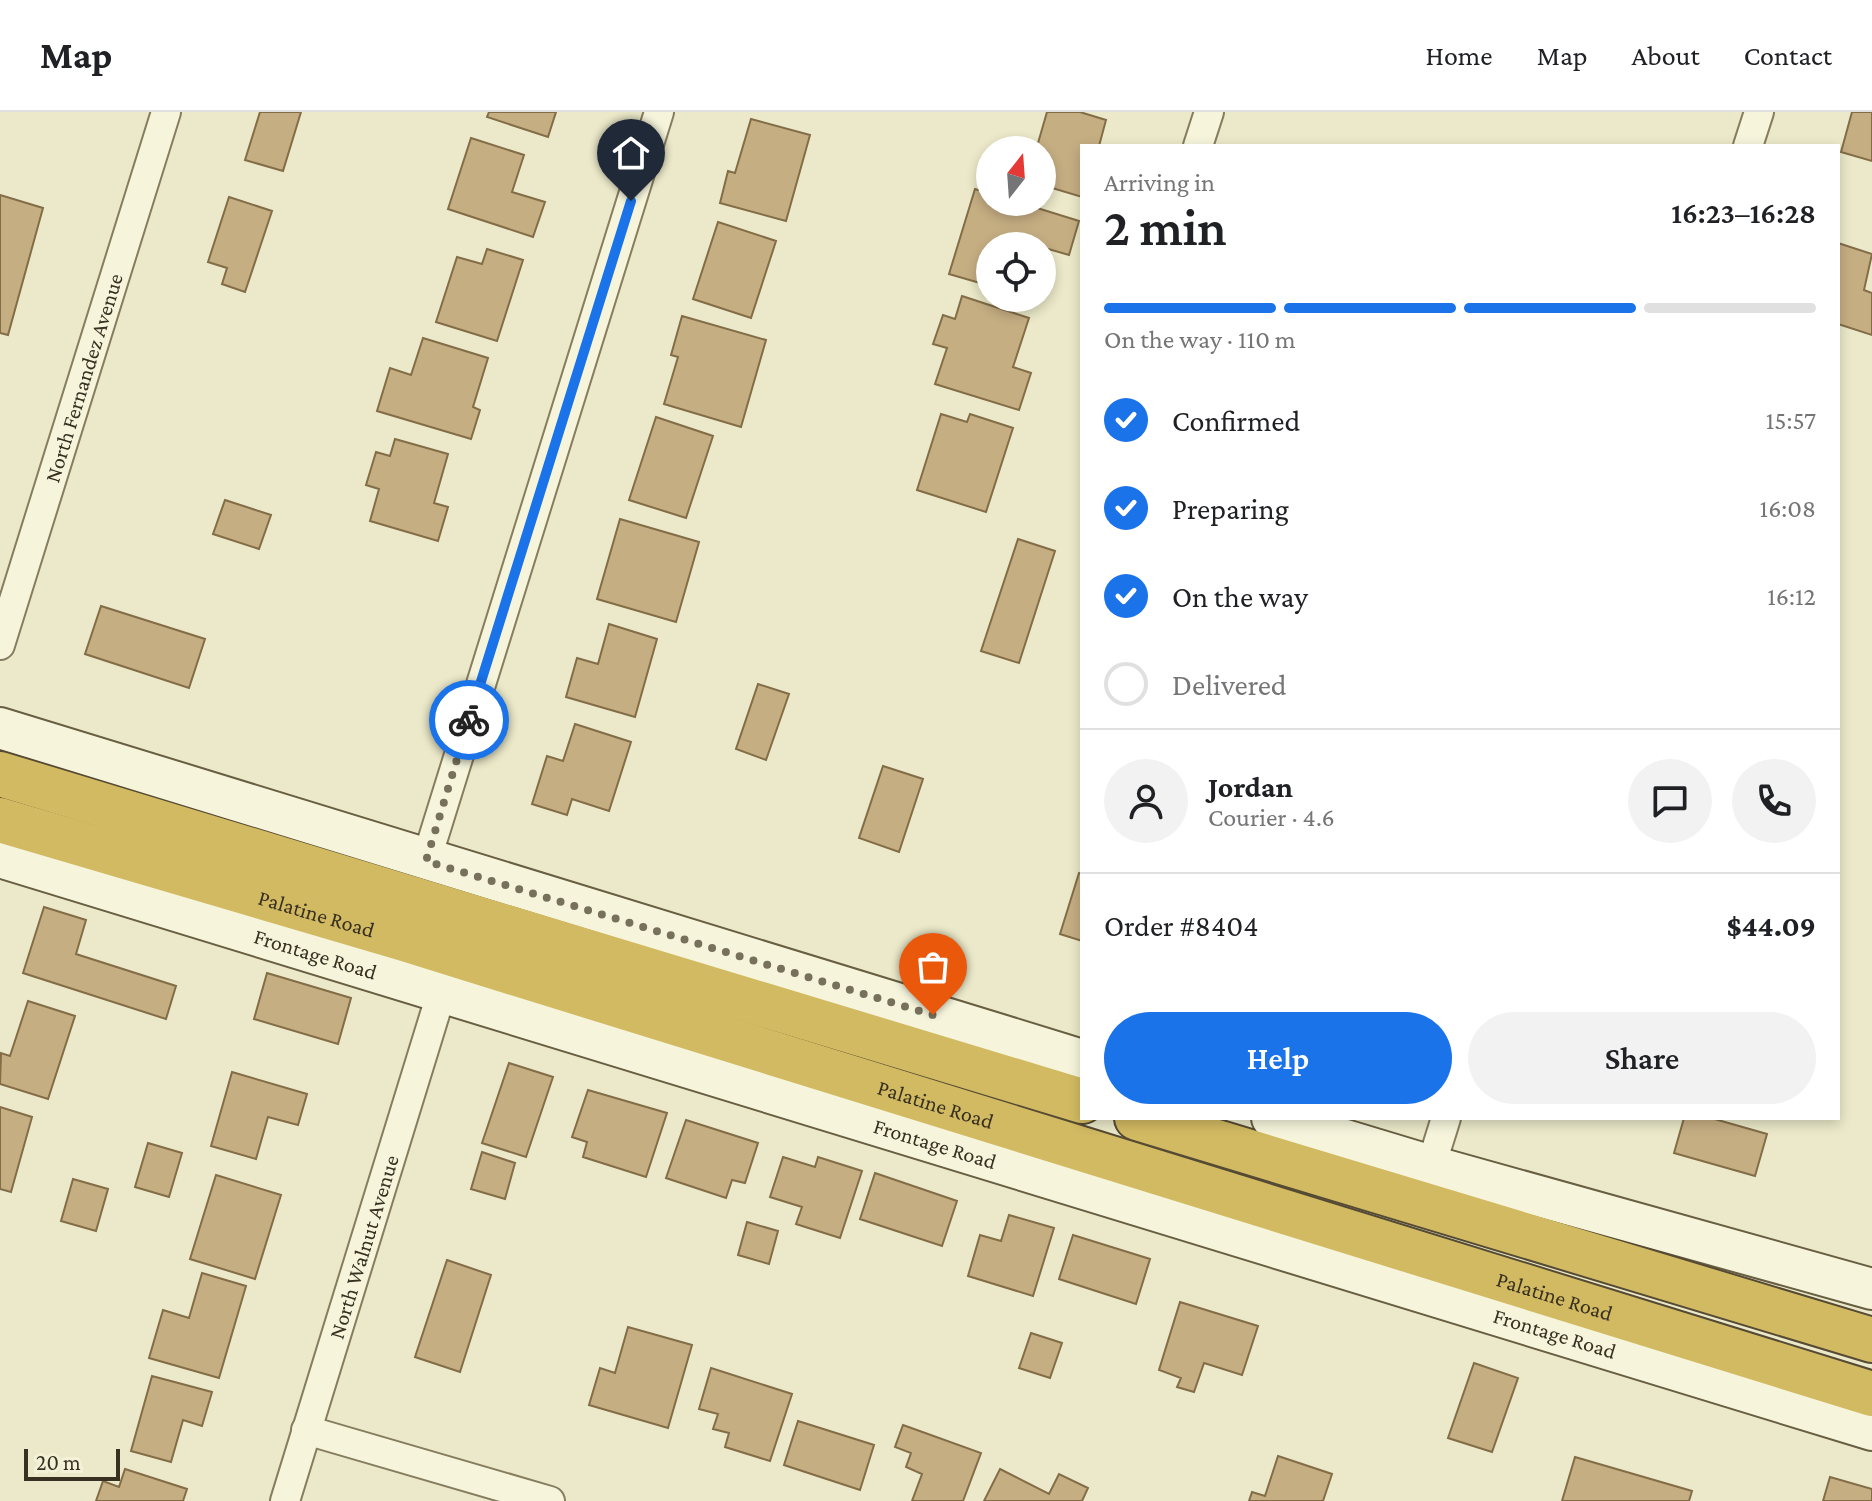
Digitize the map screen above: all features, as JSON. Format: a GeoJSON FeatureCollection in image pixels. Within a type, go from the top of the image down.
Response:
{"type":"FeatureCollection","features":[{"type":"Feature","properties":{"kind":"highway","name":"Palatine Road"},"geometry":{"type":"LineString","coordinates":[[0,774],[1080,1100]]}},
{"type":"Feature","properties":{"kind":"highway","name":"Palatine Road"},"geometry":{"type":"LineString","coordinates":[[0,820],[420,943],[1872,1394]]}},
{"type":"Feature","properties":{"kind":"highway"},"geometry":{"type":"LineString","coordinates":[[1144,1120],[1872,1340]]}},
{"type":"Feature","properties":{"kind":"street","name":"North Fernandez Avenue"},"geometry":{"type":"LineString","coordinates":[[0,645],[166,112]]}},
{"type":"Feature","properties":{"kind":"street"},"geometry":{"type":"LineString","coordinates":[[426,861],[659,112]]}},
{"type":"Feature","properties":{"kind":"street"},"geometry":{"type":"LineString","coordinates":[[1199,144],[1209,112]]}},
{"type":"Feature","properties":{"kind":"street"},"geometry":{"type":"LineString","coordinates":[[1749,144],[1759,112]]}},
{"type":"Feature","properties":{"kind":"street"},"geometry":{"type":"LineString","coordinates":[[0,728],[1080,1059]]}},
{"type":"Feature","properties":{"kind":"street","name":"Frontage Road"},"geometry":{"type":"LineString","coordinates":[[0,857],[1872,1430]]}},
{"type":"Feature","properties":{"kind":"street","name":"North Walnut Avenue"},"geometry":{"type":"LineString","coordinates":[[285,1501],[442,991]]}},
{"type":"Feature","properties":{"kind":"street"},"geometry":{"type":"LineString","coordinates":[[1279,1120],[1431,1166],[1872,1289]]}},
{"type":"Feature","properties":{"kind":"street"},"geometry":{"type":"LineString","coordinates":[[1431,1166],[1445,1120]]}},
{"type":"Feature","properties":{"kind":"street"},"geometry":{"type":"LineString","coordinates":[[306,1430],[550,1501]]}},
{"type":"Feature","properties":{"kind":"building"},"geometry":{"type":"Polygon","coordinates":[[[260,112],[301,112],[283,171],[245,160],[260,112]]]}},
{"type":"Feature","properties":{"kind":"building"},"geometry":{"type":"Polygon","coordinates":[[[489,112],[556,112],[548,137],[487,117],[489,112]]]}},
{"type":"Feature","properties":{"kind":"building"},"geometry":{"type":"Polygon","coordinates":[[[1047,112],[1080,112],[1106,120],[1100,144],[1080,144],[1080,196],[1056,189],[1056,136],[1040,136],[1047,112]]]}},
{"type":"Feature","properties":{"kind":"building"},"geometry":{"type":"Polygon","coordinates":[[[1852,112],[1872,112],[1872,161],[1841,152],[1852,112]]]}},
{"type":"Feature","properties":{"kind":"building"},"geometry":{"type":"Polygon","coordinates":[[[751,119],[810,135],[786,221],[720,203],[728,171],[735,173],[751,119]]]}},
{"type":"Feature","properties":{"kind":"building"},"geometry":{"type":"Polygon","coordinates":[[[471,138],[524,155],[512,192],[545,202],[533,237],[448,209],[471,138]]]}},
{"type":"Feature","properties":{"kind":"building"},"geometry":{"type":"Polygon","coordinates":[[[975,189],[976,216],[1056,214],[1079,221],[1069,255],[1056,251],[1056,232],[976,232],[976,282],[949,274],[975,189]]]}},
{"type":"Feature","properties":{"kind":"building"},"geometry":{"type":"Polygon","coordinates":[[[0,195],[43,208],[8,335],[0,333],[0,195]]]}},
{"type":"Feature","properties":{"kind":"building"},"geometry":{"type":"Polygon","coordinates":[[[229,197],[272,211],[245,292],[222,284],[227,268],[208,262],[229,197]]]}},
{"type":"Feature","properties":{"kind":"building"},"geometry":{"type":"Polygon","coordinates":[[[718,222],[776,241],[751,318],[693,299],[718,222]]]}},
{"type":"Feature","properties":{"kind":"building"},"geometry":{"type":"Polygon","coordinates":[[[1840,244],[1872,254],[1864,290],[1872,293],[1872,335],[1840,325],[1840,244]]]}},
{"type":"Feature","properties":{"kind":"building"},"geometry":{"type":"Polygon","coordinates":[[[487,249],[523,260],[497,341],[436,322],[457,257],[482,264],[487,249]]]}},
{"type":"Feature","properties":{"kind":"building"},"geometry":{"type":"Polygon","coordinates":[[[962,296],[976,301],[976,312],[1011,312],[1029,318],[1013,367],[1031,373],[1019,410],[935,384],[947,348],[933,344],[943,315],[955,319],[962,296]]]}},
{"type":"Feature","properties":{"kind":"building"},"geometry":{"type":"Polygon","coordinates":[[[682,316],[766,340],[741,427],[664,404],[678,357],[671,355],[682,316]]]}},
{"type":"Feature","properties":{"kind":"building"},"geometry":{"type":"Polygon","coordinates":[[[423,338],[488,358],[473,407],[480,410],[471,439],[377,411],[390,368],[411,375],[423,338]]]}},
{"type":"Feature","properties":{"kind":"building"},"geometry":{"type":"Polygon","coordinates":[[[941,414],[967,422],[970,414],[1013,428],[986,512],[917,490],[941,414]]]}},
{"type":"Feature","properties":{"kind":"building"},"geometry":{"type":"Polygon","coordinates":[[[656,417],[713,436],[686,518],[629,500],[656,417]]]}},
{"type":"Feature","properties":{"kind":"building"},"geometry":{"type":"Polygon","coordinates":[[[395,439],[448,454],[434,503],[448,507],[438,541],[370,521],[379,489],[366,485],[376,452],[390,456],[395,439]]]}},
{"type":"Feature","properties":{"kind":"building"},"geometry":{"type":"Polygon","coordinates":[[[225,500],[271,515],[259,549],[213,534],[225,500]]]}},
{"type":"Feature","properties":{"kind":"building"},"geometry":{"type":"Polygon","coordinates":[[[620,519],[699,542],[676,622],[597,599],[620,519]]]}},
{"type":"Feature","properties":{"kind":"building"},"geometry":{"type":"Polygon","coordinates":[[[1018,539],[1055,551],[1019,663],[981,651],[1018,539]]]}},
{"type":"Feature","properties":{"kind":"building"},"geometry":{"type":"Polygon","coordinates":[[[101,606],[205,639],[189,688],[85,654],[101,606]]]}},
{"type":"Feature","properties":{"kind":"building"},"geometry":{"type":"Polygon","coordinates":[[[609,624],[657,639],[635,717],[566,697],[577,658],[598,664],[609,624]]]}},
{"type":"Feature","properties":{"kind":"building"},"geometry":{"type":"Polygon","coordinates":[[[758,684],[789,694],[766,760],[736,749],[758,684]]]}},
{"type":"Feature","properties":{"kind":"building"},"geometry":{"type":"Polygon","coordinates":[[[575,724],[631,742],[609,811],[572,799],[567,815],[532,804],[547,756],[563,761],[575,724]]]}},
{"type":"Feature","properties":{"kind":"building"},"geometry":{"type":"Polygon","coordinates":[[[883,766],[923,779],[899,852],[859,838],[883,766]]]}},
{"type":"Feature","properties":{"kind":"building"},"geometry":{"type":"Polygon","coordinates":[[[1079,873],[1080,940],[1060,934],[1079,873]]]}},
{"type":"Feature","properties":{"kind":"building"},"geometry":{"type":"Polygon","coordinates":[[[44,907],[86,920],[76,954],[176,986],[166,1019],[23,973],[44,907]]]}},
{"type":"Feature","properties":{"kind":"building"},"geometry":{"type":"Polygon","coordinates":[[[267,973],[351,998],[338,1044],[254,1019],[267,973]]]}},
{"type":"Feature","properties":{"kind":"building"},"geometry":{"type":"Polygon","coordinates":[[[28,1001],[75,1016],[48,1099],[0,1084],[1,1053],[10,1056],[28,1001]]]}},
{"type":"Feature","properties":{"kind":"building"},"geometry":{"type":"Polygon","coordinates":[[[509,1063],[553,1077],[526,1157],[482,1143],[509,1063]]]}},
{"type":"Feature","properties":{"kind":"building"},"geometry":{"type":"Polygon","coordinates":[[[232,1072],[307,1094],[298,1125],[268,1117],[256,1159],[211,1146],[232,1072]]]}},
{"type":"Feature","properties":{"kind":"building"},"geometry":{"type":"Polygon","coordinates":[[[588,1090],[667,1113],[646,1177],[583,1157],[587,1142],[572,1137],[588,1090]]]}},
{"type":"Feature","properties":{"kind":"building"},"geometry":{"type":"Polygon","coordinates":[[[0,1107],[32,1117],[11,1192],[0,1189],[0,1107]]]}},
{"type":"Feature","properties":{"kind":"building"},"geometry":{"type":"Polygon","coordinates":[[[686,1120],[758,1143],[745,1183],[732,1180],[726,1198],[666,1178],[686,1120]]]}},
{"type":"Feature","properties":{"kind":"building"},"geometry":{"type":"Polygon","coordinates":[[[1683,1120],[1718,1120],[1767,1134],[1755,1176],[1674,1153],[1683,1120]]]}},
{"type":"Feature","properties":{"kind":"building"},"geometry":{"type":"Polygon","coordinates":[[[148,1143],[182,1153],[169,1197],[135,1187],[148,1143]]]}},
{"type":"Feature","properties":{"kind":"building"},"geometry":{"type":"Polygon","coordinates":[[[482,1152],[515,1163],[505,1199],[471,1189],[482,1152]]]}},
{"type":"Feature","properties":{"kind":"building"},"geometry":{"type":"Polygon","coordinates":[[[783,1157],[815,1167],[818,1157],[862,1171],[840,1238],[796,1224],[802,1207],[770,1197],[783,1157]]]}},
{"type":"Feature","properties":{"kind":"building"},"geometry":{"type":"Polygon","coordinates":[[[875,1173],[957,1201],[942,1246],[860,1219],[875,1173]]]}},
{"type":"Feature","properties":{"kind":"building"},"geometry":{"type":"Polygon","coordinates":[[[216,1175],[281,1195],[255,1279],[190,1259],[216,1175]]]}},
{"type":"Feature","properties":{"kind":"building"},"geometry":{"type":"Polygon","coordinates":[[[73,1179],[108,1189],[96,1231],[61,1221],[73,1179]]]}},
{"type":"Feature","properties":{"kind":"building"},"geometry":{"type":"Polygon","coordinates":[[[1009,1215],[1054,1228],[1033,1296],[968,1276],[980,1235],[1001,1241],[1009,1215]]]}},
{"type":"Feature","properties":{"kind":"building"},"geometry":{"type":"Polygon","coordinates":[[[747,1222],[778,1231],[769,1264],[738,1255],[747,1222]]]}},
{"type":"Feature","properties":{"kind":"building"},"geometry":{"type":"Polygon","coordinates":[[[1073,1235],[1150,1259],[1136,1304],[1059,1279],[1073,1235]]]}},
{"type":"Feature","properties":{"kind":"building"},"geometry":{"type":"Polygon","coordinates":[[[447,1260],[491,1275],[460,1372],[415,1357],[447,1260]]]}},
{"type":"Feature","properties":{"kind":"building"},"geometry":{"type":"Polygon","coordinates":[[[202,1273],[246,1286],[219,1378],[149,1358],[163,1310],[189,1318],[202,1273]]]}},
{"type":"Feature","properties":{"kind":"building"},"geometry":{"type":"Polygon","coordinates":[[[1180,1302],[1258,1326],[1242,1375],[1204,1363],[1194,1392],[1177,1387],[1181,1378],[1159,1370],[1180,1302]]]}},
{"type":"Feature","properties":{"kind":"building"},"geometry":{"type":"Polygon","coordinates":[[[628,1327],[692,1345],[668,1428],[589,1405],[600,1368],[615,1373],[628,1327]]]}},
{"type":"Feature","properties":{"kind":"building"},"geometry":{"type":"Polygon","coordinates":[[[1031,1333],[1062,1343],[1050,1378],[1019,1368],[1031,1333]]]}},
{"type":"Feature","properties":{"kind":"building"},"geometry":{"type":"Polygon","coordinates":[[[1474,1363],[1518,1378],[1492,1452],[1448,1438],[1474,1363]]]}},
{"type":"Feature","properties":{"kind":"building"},"geometry":{"type":"Polygon","coordinates":[[[711,1368],[792,1394],[770,1461],[725,1447],[729,1433],[713,1429],[718,1414],[699,1409],[711,1368]]]}},
{"type":"Feature","properties":{"kind":"building"},"geometry":{"type":"Polygon","coordinates":[[[152,1376],[212,1392],[202,1426],[183,1420],[171,1462],[131,1451],[152,1376]]]}},
{"type":"Feature","properties":{"kind":"building"},"geometry":{"type":"Polygon","coordinates":[[[798,1421],[874,1445],[860,1490],[784,1465],[798,1421]]]}},
{"type":"Feature","properties":{"kind":"building"},"geometry":{"type":"Polygon","coordinates":[[[903,1425],[981,1453],[963,1501],[912,1501],[922,1474],[906,1467],[911,1453],[895,1447],[903,1425]]]}},
{"type":"Feature","properties":{"kind":"building"},"geometry":{"type":"Polygon","coordinates":[[[1278,1456],[1332,1474],[1323,1501],[1249,1501],[1252,1492],[1265,1496],[1278,1456]]]}},
{"type":"Feature","properties":{"kind":"building"},"geometry":{"type":"Polygon","coordinates":[[[1575,1457],[1692,1491],[1689,1501],[1562,1501],[1575,1457]]]}},
{"type":"Feature","properties":{"kind":"building"},"geometry":{"type":"Polygon","coordinates":[[[125,1469],[187,1489],[183,1501],[96,1501],[103,1481],[119,1487],[125,1469]]]}},
{"type":"Feature","properties":{"kind":"building"},"geometry":{"type":"Polygon","coordinates":[[[1000,1469],[1049,1494],[1059,1474],[1088,1488],[1082,1501],[984,1501],[1000,1469]]]}},
{"type":"Feature","properties":{"kind":"building"},"geometry":{"type":"Polygon","coordinates":[[[1830,1477],[1872,1489],[1872,1501],[1823,1501],[1830,1477]]]}},
{"type":"Feature","properties":{"kind":"way so far"},"geometry":{"type":"LineString","coordinates":[[469,720],[426,861],[933,1015]]}},
{"type":"Feature","properties":{"kind":"route"},"geometry":{"type":"LineString","coordinates":[[469,720],[631,201]]}}]}
